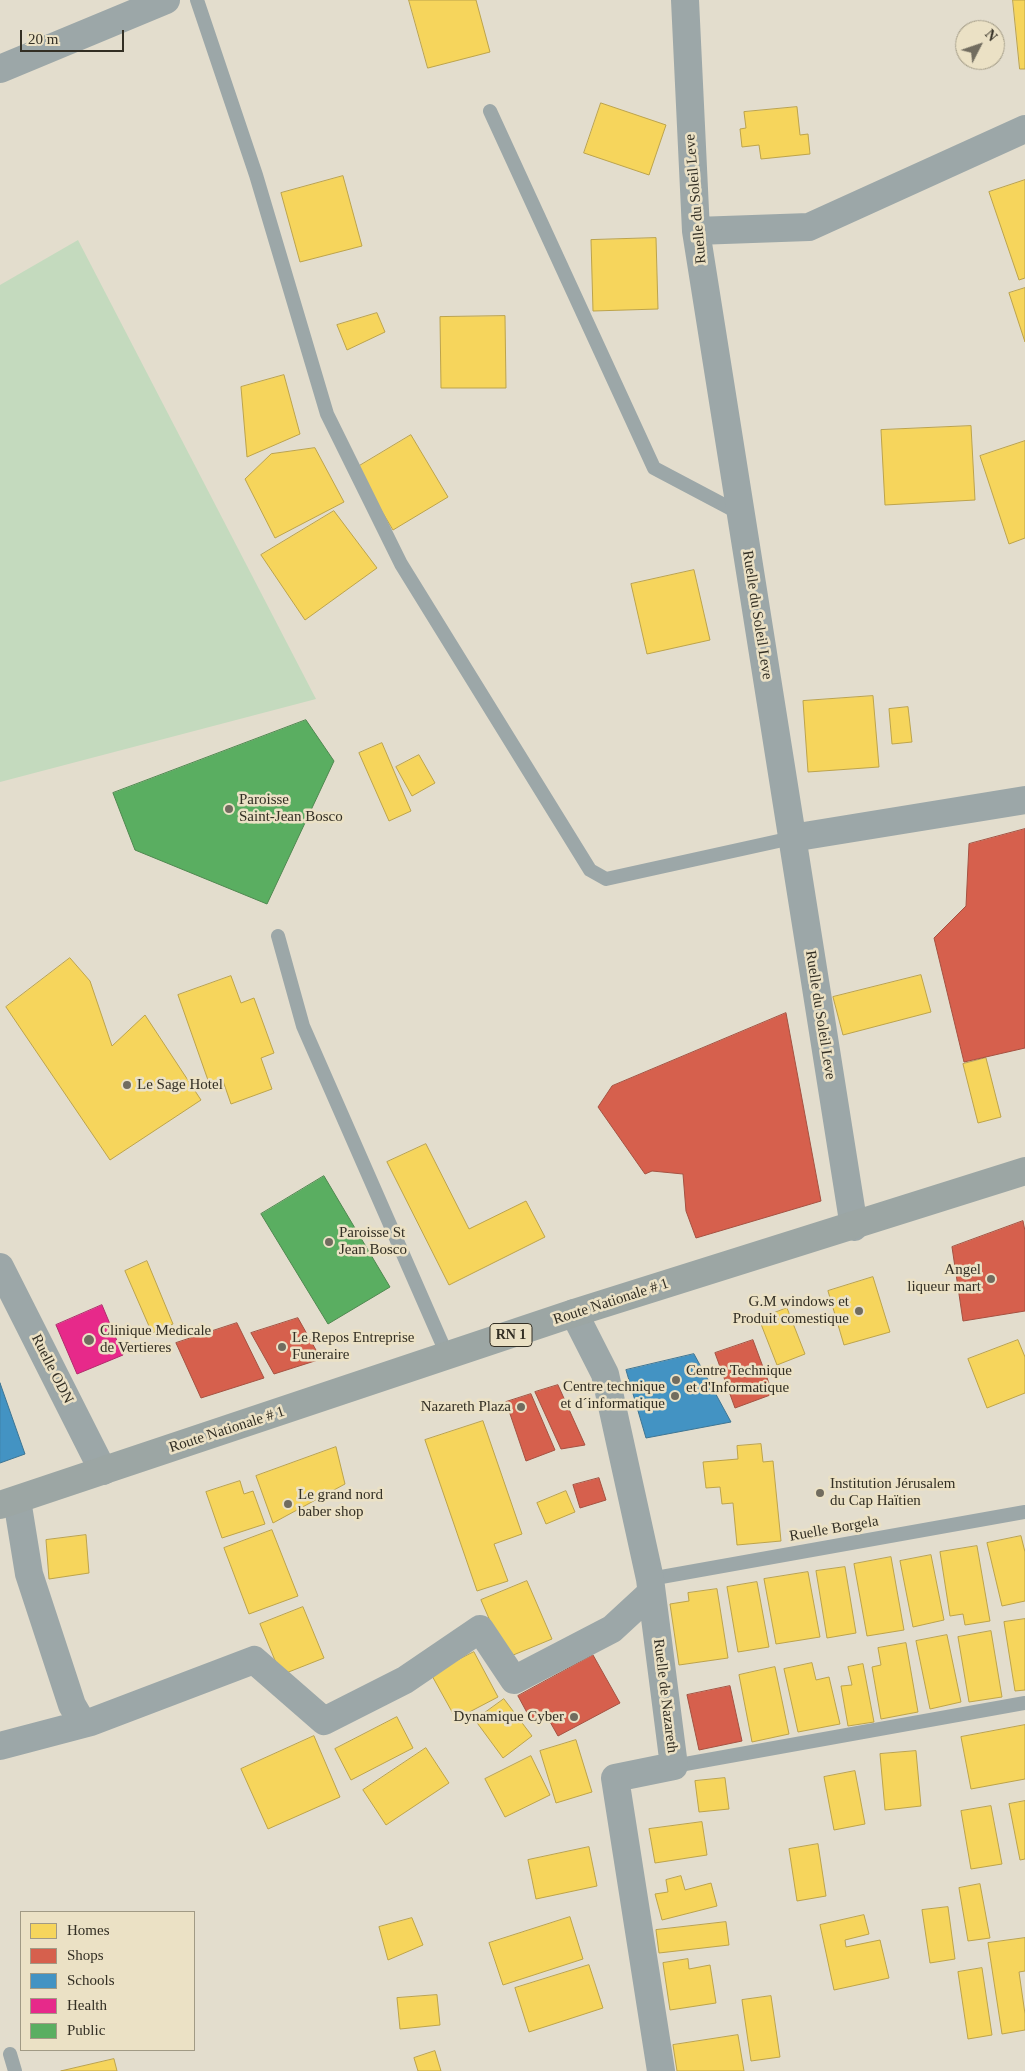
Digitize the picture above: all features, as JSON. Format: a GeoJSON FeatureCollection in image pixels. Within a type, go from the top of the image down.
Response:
{"type":"FeatureCollection","features":[{"type":"Feature","properties":{"kind":"main road","name":"Route Nationale # 1"},"geometry":{"type":"LineString","coordinates":[[8,1502],[448,1357],[574,1313],[854,1227],[1025,1171]]}},
{"type":"Feature","properties":{"kind":"street"},"geometry":{"type":"LineString","coordinates":[[0,69],[128,8],[166,0]]}},
{"type":"Feature","properties":{"kind":"street","name":"Ruelle du Soleil Leve"},"geometry":{"type":"LineString","coordinates":[[685,0],[696,230],[854,1227]]}},
{"type":"Feature","properties":{"kind":"street"},"geometry":{"type":"LineString","coordinates":[[696,230],[809,227],[1025,129]]}},
{"type":"Feature","properties":{"kind":"street"},"geometry":{"type":"LineString","coordinates":[[792,838],[1025,800]]}},
{"type":"Feature","properties":{"kind":"street","name":"Ruelle ODN"},"geometry":{"type":"LineString","coordinates":[[0,1268],[103,1471]]}},
{"type":"Feature","properties":{"kind":"street","name":"Ruelle de Nazareth"},"geometry":{"type":"LineString","coordinates":[[574,1313],[605,1374],[651,1586],[674,1766],[615,1778],[661,2071]]}},
{"type":"Feature","properties":{"kind":"street"},"geometry":{"type":"LineString","coordinates":[[8,1502],[28,1574],[72,1706],[83,1724]]}},
{"type":"Feature","properties":{"kind":"street"},"geometry":{"type":"LineString","coordinates":[[0,1746],[83,1724],[254,1660],[324,1720],[406,1680],[480,1629],[514,1680],[612,1629],[651,1586]]}},
{"type":"Feature","properties":{"kind":"lane"},"geometry":{"type":"LineString","coordinates":[[197,0],[256,175],[327,414],[401,564],[590,870],[606,879],[792,838]]}},
{"type":"Feature","properties":{"kind":"lane"},"geometry":{"type":"LineString","coordinates":[[490,111],[654,468],[741,514]]}},
{"type":"Feature","properties":{"kind":"lane"},"geometry":{"type":"LineString","coordinates":[[278,936],[303,1026],[448,1357]]}},
{"type":"Feature","properties":{"kind":"lane","name":"Ruelle Borgela"},"geometry":{"type":"LineString","coordinates":[[651,1586],[1025,1512]]}},
{"type":"Feature","properties":{"kind":"lane"},"geometry":{"type":"LineString","coordinates":[[674,1766],[1025,1704]]}},
{"type":"Feature","properties":{"kind":"lane"},"geometry":{"type":"LineString","coordinates":[[10,2054],[15,2071]]}},
{"type":"Feature","properties":{"kind":"green space"},"geometry":{"type":"Polygon","coordinates":[[[78,240],[316,699],[0,782],[0,285],[78,240]]]}},
{"type":"Feature","properties":{"kind":"building: Homes"},"geometry":{"type":"Polygon","coordinates":[[[409,0],[476,0],[490,52],[428,68],[409,0]]]}},
{"type":"Feature","properties":{"kind":"building: Homes"},"geometry":{"type":"Polygon","coordinates":[[[1013,0],[1025,0],[1025,69],[1020,69],[1013,0]]]}},
{"type":"Feature","properties":{"kind":"building: Homes"},"geometry":{"type":"Polygon","coordinates":[[[601,103],[666,125],[649,175],[584,153],[601,103]]]}},
{"type":"Feature","properties":{"kind":"building: Homes"},"geometry":{"type":"Polygon","coordinates":[[[797,107],[800,135],[808,134],[810,154],[761,159],[759,145],[742,147],[740,129],[746,128],[744,112],[797,107]]]}},
{"type":"Feature","properties":{"kind":"building: Homes"},"geometry":{"type":"Polygon","coordinates":[[[343,176],[362,246],[300,262],[281,193],[343,176]]]}},
{"type":"Feature","properties":{"kind":"building: Homes"},"geometry":{"type":"Polygon","coordinates":[[[1025,180],[1025,278],[1019,280],[989,192],[1025,180]]]}},
{"type":"Feature","properties":{"kind":"building: Homes"},"geometry":{"type":"Polygon","coordinates":[[[656,238],[658,309],[593,311],[591,240],[656,238]]]}},
{"type":"Feature","properties":{"kind":"building: Homes"},"geometry":{"type":"Polygon","coordinates":[[[1025,288],[1025,342],[1009,293],[1025,288]]]}},
{"type":"Feature","properties":{"kind":"building: Homes"},"geometry":{"type":"Polygon","coordinates":[[[377,313],[385,332],[347,350],[337,325],[377,313]]]}},
{"type":"Feature","properties":{"kind":"building: Homes"},"geometry":{"type":"Polygon","coordinates":[[[505,316],[506,388],[441,388],[440,317],[505,316]]]}},
{"type":"Feature","properties":{"kind":"building: Homes"},"geometry":{"type":"Polygon","coordinates":[[[284,375],[300,434],[247,457],[241,387],[284,375]]]}},
{"type":"Feature","properties":{"kind":"building: Homes"},"geometry":{"type":"Polygon","coordinates":[[[971,426],[975,500],[885,505],[881,430],[971,426]]]}},
{"type":"Feature","properties":{"kind":"building: Homes"},"geometry":{"type":"Polygon","coordinates":[[[411,435],[448,497],[393,530],[356,468],[411,435]]]}},
{"type":"Feature","properties":{"kind":"building: Homes"},"geometry":{"type":"Polygon","coordinates":[[[1025,441],[1025,538],[1009,544],[980,456],[1025,441]]]}},
{"type":"Feature","properties":{"kind":"building: Homes"},"geometry":{"type":"Polygon","coordinates":[[[315,448],[344,502],[275,538],[245,479],[271,454],[315,448]]]}},
{"type":"Feature","properties":{"kind":"building: Homes"},"geometry":{"type":"Polygon","coordinates":[[[334,511],[377,568],[305,620],[261,555],[334,511]]]}},
{"type":"Feature","properties":{"kind":"building: Homes"},"geometry":{"type":"Polygon","coordinates":[[[694,570],[710,640],[647,654],[631,584],[694,570]]]}},
{"type":"Feature","properties":{"kind":"building: Homes"},"geometry":{"type":"Polygon","coordinates":[[[873,696],[879,767],[808,772],[803,701],[873,696]]]}},
{"type":"Feature","properties":{"kind":"building: Homes"},"geometry":{"type":"Polygon","coordinates":[[[908,707],[912,742],[892,744],[889,709],[908,707]]]}},
{"type":"Feature","properties":{"kind":"building: Homes"},"geometry":{"type":"Polygon","coordinates":[[[382,743],[411,811],[389,821],[359,753],[382,743]]]}},
{"type":"Feature","properties":{"kind":"building: Homes"},"geometry":{"type":"Polygon","coordinates":[[[419,755],[435,783],[412,796],[396,767],[419,755]]]}},
{"type":"Feature","properties":{"kind":"building: Homes"},"geometry":{"type":"Polygon","coordinates":[[[70,958],[90,981],[112,1046],[145,1015],[201,1100],[110,1160],[6,1007],[70,958]]]}},
{"type":"Feature","properties":{"kind":"building: Homes"},"geometry":{"type":"Polygon","coordinates":[[[921,975],[931,1012],[843,1035],[833,997],[921,975]]]}},
{"type":"Feature","properties":{"kind":"building: Homes"},"geometry":{"type":"Polygon","coordinates":[[[231,976],[241,1003],[254,998],[274,1053],[261,1058],[272,1089],[231,1104],[222,1078],[209,1083],[178,995],[231,976]]]}},
{"type":"Feature","properties":{"kind":"building: Homes"},"geometry":{"type":"Polygon","coordinates":[[[986,1058],[1001,1117],[978,1123],[963,1064],[986,1058]]]}},
{"type":"Feature","properties":{"kind":"building: Homes"},"geometry":{"type":"Polygon","coordinates":[[[426,1144],[469,1229],[526,1201],[545,1237],[449,1285],[387,1162],[426,1144]]]}},
{"type":"Feature","properties":{"kind":"building: Homes"},"geometry":{"type":"Polygon","coordinates":[[[147,1261],[173,1324],[152,1333],[125,1271],[147,1261]]]}},
{"type":"Feature","properties":{"kind":"building: Homes","name":"G.M windows et Produit comestique"},"geometry":{"type":"Polygon","coordinates":[[[873,1277],[890,1332],[844,1345],[828,1291],[873,1277]]]}},
{"type":"Feature","properties":{"kind":"building: Homes"},"geometry":{"type":"Polygon","coordinates":[[[787,1308],[805,1354],[777,1365],[759,1319],[787,1308]]]}},
{"type":"Feature","properties":{"kind":"building: Homes"},"geometry":{"type":"Polygon","coordinates":[[[1018,1340],[1025,1357],[1025,1393],[987,1408],[968,1359],[1018,1340]]]}},
{"type":"Feature","properties":{"kind":"building: Homes"},"geometry":{"type":"Polygon","coordinates":[[[483,1421],[522,1534],[494,1544],[508,1581],[477,1591],[425,1440],[483,1421]]]}},
{"type":"Feature","properties":{"kind":"building: Homes"},"geometry":{"type":"Polygon","coordinates":[[[761,1444],[763,1462],[773,1461],[781,1541],[737,1545],[733,1503],[722,1504],[720,1487],[706,1488],[703,1462],[738,1459],[737,1446],[761,1444]]]}},
{"type":"Feature","properties":{"kind":"building: Homes","name":"Le grand nord baber shop"},"geometry":{"type":"Polygon","coordinates":[[[336,1447],[345,1484],[273,1523],[256,1476],[336,1447]]]}},
{"type":"Feature","properties":{"kind":"building: Homes"},"geometry":{"type":"Polygon","coordinates":[[[240,1481],[244,1494],[253,1491],[265,1524],[222,1538],[206,1492],[240,1481]]]}},
{"type":"Feature","properties":{"kind":"building: Homes"},"geometry":{"type":"Polygon","coordinates":[[[566,1491],[575,1512],[546,1524],[537,1503],[566,1491]]]}},
{"type":"Feature","properties":{"kind":"building: Homes"},"geometry":{"type":"Polygon","coordinates":[[[272,1530],[298,1596],[249,1614],[224,1548],[272,1530]]]}},
{"type":"Feature","properties":{"kind":"building: Homes"},"geometry":{"type":"Polygon","coordinates":[[[86,1535],[89,1573],[49,1579],[46,1540],[86,1535]]]}},
{"type":"Feature","properties":{"kind":"building: Homes"},"geometry":{"type":"Polygon","coordinates":[[[1021,1536],[1025,1552],[1025,1601],[1002,1606],[987,1543],[1021,1536]]]}},
{"type":"Feature","properties":{"kind":"building: Homes"},"geometry":{"type":"Polygon","coordinates":[[[977,1546],[990,1621],[965,1625],[963,1614],[950,1616],[940,1552],[977,1546]]]}},
{"type":"Feature","properties":{"kind":"building: Homes"},"geometry":{"type":"Polygon","coordinates":[[[931,1555],[944,1620],[913,1627],[900,1561],[931,1555]]]}},
{"type":"Feature","properties":{"kind":"building: Homes"},"geometry":{"type":"Polygon","coordinates":[[[891,1557],[904,1630],[867,1636],[854,1564],[891,1557]]]}},
{"type":"Feature","properties":{"kind":"building: Homes"},"geometry":{"type":"Polygon","coordinates":[[[845,1567],[856,1633],[827,1638],[816,1571],[845,1567]]]}},
{"type":"Feature","properties":{"kind":"building: Homes"},"geometry":{"type":"Polygon","coordinates":[[[808,1572],[820,1637],[776,1644],[764,1579],[808,1572]]]}},
{"type":"Feature","properties":{"kind":"building: Homes"},"geometry":{"type":"Polygon","coordinates":[[[527,1581],[552,1639],[506,1658],[481,1600],[527,1581]]]}},
{"type":"Feature","properties":{"kind":"building: Homes"},"geometry":{"type":"Polygon","coordinates":[[[757,1582],[769,1647],[738,1652],[727,1587],[757,1582]]]}},
{"type":"Feature","properties":{"kind":"building: Homes"},"geometry":{"type":"Polygon","coordinates":[[[717,1589],[728,1658],[679,1665],[670,1604],[689,1601],[688,1593],[717,1589]]]}},
{"type":"Feature","properties":{"kind":"building: Homes"},"geometry":{"type":"Polygon","coordinates":[[[303,1607],[324,1658],[281,1675],[260,1624],[303,1607]]]}},
{"type":"Feature","properties":{"kind":"building: Homes"},"geometry":{"type":"Polygon","coordinates":[[[1025,1619],[1025,1690],[1015,1691],[1004,1622],[1025,1619]]]}},
{"type":"Feature","properties":{"kind":"building: Homes"},"geometry":{"type":"Polygon","coordinates":[[[991,1631],[1002,1697],[969,1702],[958,1637],[991,1631]]]}},
{"type":"Feature","properties":{"kind":"building: Homes"},"geometry":{"type":"Polygon","coordinates":[[[947,1635],[961,1702],[930,1709],[916,1641],[947,1635]]]}},
{"type":"Feature","properties":{"kind":"building: Homes"},"geometry":{"type":"Polygon","coordinates":[[[906,1643],[918,1712],[881,1719],[872,1667],[881,1665],[878,1648],[906,1643]]]}},
{"type":"Feature","properties":{"kind":"building: Homes"},"geometry":{"type":"Polygon","coordinates":[[[474,1652],[498,1697],[456,1719],[431,1674],[474,1652]]]}},
{"type":"Feature","properties":{"kind":"building: Homes"},"geometry":{"type":"Polygon","coordinates":[[[812,1663],[816,1680],[829,1677],[840,1724],[798,1732],[784,1669],[812,1663]]]}},
{"type":"Feature","properties":{"kind":"building: Homes"},"geometry":{"type":"Polygon","coordinates":[[[863,1664],[874,1722],[848,1726],[841,1686],[852,1685],[848,1667],[863,1664]]]}},
{"type":"Feature","properties":{"kind":"building: Homes"},"geometry":{"type":"Polygon","coordinates":[[[775,1667],[789,1734],[752,1742],[739,1675],[775,1667]]]}},
{"type":"Feature","properties":{"kind":"building: Homes"},"geometry":{"type":"Polygon","coordinates":[[[504,1699],[532,1736],[503,1758],[475,1720],[504,1699]]]}},
{"type":"Feature","properties":{"kind":"building: Homes"},"geometry":{"type":"Polygon","coordinates":[[[397,1717],[413,1748],[351,1780],[335,1749],[397,1717]]]}},
{"type":"Feature","properties":{"kind":"building: Homes"},"geometry":{"type":"Polygon","coordinates":[[[1025,1725],[1025,1779],[971,1789],[961,1737],[1025,1725]]]}},
{"type":"Feature","properties":{"kind":"building: Homes"},"geometry":{"type":"Polygon","coordinates":[[[314,1736],[340,1797],[268,1829],[241,1769],[314,1736]]]}},
{"type":"Feature","properties":{"kind":"building: Homes"},"geometry":{"type":"Polygon","coordinates":[[[576,1740],[592,1792],[556,1803],[540,1751],[576,1740]]]}},
{"type":"Feature","properties":{"kind":"building: Homes"},"geometry":{"type":"Polygon","coordinates":[[[426,1748],[449,1783],[386,1825],[363,1790],[426,1748]]]}},
{"type":"Feature","properties":{"kind":"building: Homes"},"geometry":{"type":"Polygon","coordinates":[[[916,1751],[921,1806],[885,1810],[880,1754],[916,1751]]]}},
{"type":"Feature","properties":{"kind":"building: Homes"},"geometry":{"type":"Polygon","coordinates":[[[531,1756],[550,1795],[505,1817],[485,1779],[531,1756]]]}},
{"type":"Feature","properties":{"kind":"building: Homes"},"geometry":{"type":"Polygon","coordinates":[[[855,1771],[865,1824],[834,1830],[824,1777],[855,1771]]]}},
{"type":"Feature","properties":{"kind":"building: Homes"},"geometry":{"type":"Polygon","coordinates":[[[725,1778],[729,1809],[699,1812],[695,1781],[725,1778]]]}},
{"type":"Feature","properties":{"kind":"building: Homes"},"geometry":{"type":"Polygon","coordinates":[[[1025,1801],[1025,1859],[1020,1860],[1009,1804],[1025,1801]]]}},
{"type":"Feature","properties":{"kind":"building: Homes"},"geometry":{"type":"Polygon","coordinates":[[[991,1806],[1002,1864],[971,1869],[961,1811],[991,1806]]]}},
{"type":"Feature","properties":{"kind":"building: Homes"},"geometry":{"type":"Polygon","coordinates":[[[702,1822],[707,1855],[655,1863],[649,1829],[702,1822]]]}},
{"type":"Feature","properties":{"kind":"building: Homes"},"geometry":{"type":"Polygon","coordinates":[[[818,1844],[826,1896],[797,1901],[789,1849],[818,1844]]]}},
{"type":"Feature","properties":{"kind":"building: Homes"},"geometry":{"type":"Polygon","coordinates":[[[589,1847],[597,1886],[536,1899],[528,1860],[589,1847]]]}},
{"type":"Feature","properties":{"kind":"building: Homes"},"geometry":{"type":"Polygon","coordinates":[[[681,1876],[685,1890],[711,1883],[717,1906],[662,1920],[655,1894],[668,1892],[666,1880],[681,1876]]]}},
{"type":"Feature","properties":{"kind":"building: Homes"},"geometry":{"type":"Polygon","coordinates":[[[980,1884],[990,1938],[968,1941],[959,1888],[980,1884]]]}},
{"type":"Feature","properties":{"kind":"building: Homes"},"geometry":{"type":"Polygon","coordinates":[[[948,1907],[955,1959],[930,1963],[922,1910],[948,1907]]]}},
{"type":"Feature","properties":{"kind":"building: Homes"},"geometry":{"type":"Polygon","coordinates":[[[864,1915],[869,1934],[845,1940],[846,1947],[880,1940],[889,1978],[834,1990],[820,1925],[864,1915]]]}},
{"type":"Feature","properties":{"kind":"building: Homes"},"geometry":{"type":"Polygon","coordinates":[[[570,1917],[583,1959],[503,1985],[489,1943],[570,1917]]]}},
{"type":"Feature","properties":{"kind":"building: Homes"},"geometry":{"type":"Polygon","coordinates":[[[412,1918],[423,1945],[388,1960],[379,1927],[412,1918]]]}},
{"type":"Feature","properties":{"kind":"building: Homes"},"geometry":{"type":"Polygon","coordinates":[[[726,1922],[729,1945],[659,1953],[656,1930],[726,1922]]]}},
{"type":"Feature","properties":{"kind":"building: Homes"},"geometry":{"type":"Polygon","coordinates":[[[1025,1938],[1025,1971],[1019,1972],[1025,2014],[1025,2030],[1002,2034],[988,1943],[1025,1938]]]}},
{"type":"Feature","properties":{"kind":"building: Homes"},"geometry":{"type":"Polygon","coordinates":[[[688,1959],[689,1969],[710,1965],[716,2003],[670,2010],[663,1963],[688,1959]]]}},
{"type":"Feature","properties":{"kind":"building: Homes"},"geometry":{"type":"Polygon","coordinates":[[[589,1965],[603,2008],[529,2032],[515,1988],[589,1965]]]}},
{"type":"Feature","properties":{"kind":"building: Homes"},"geometry":{"type":"Polygon","coordinates":[[[982,1968],[992,2035],[968,2039],[958,1972],[982,1968]]]}},
{"type":"Feature","properties":{"kind":"building: Homes"},"geometry":{"type":"Polygon","coordinates":[[[437,1995],[440,2025],[400,2029],[397,1998],[437,1995]]]}},
{"type":"Feature","properties":{"kind":"building: Homes"},"geometry":{"type":"Polygon","coordinates":[[[771,1996],[780,2057],[751,2061],[742,2000],[771,1996]]]}},
{"type":"Feature","properties":{"kind":"building: Homes"},"geometry":{"type":"Polygon","coordinates":[[[738,2035],[744,2071],[677,2071],[673,2045],[738,2035]]]}},
{"type":"Feature","properties":{"kind":"building: Homes"},"geometry":{"type":"Polygon","coordinates":[[[435,2051],[441,2071],[418,2071],[414,2058],[435,2051]]]}},
{"type":"Feature","properties":{"kind":"building: Homes"},"geometry":{"type":"Polygon","coordinates":[[[114,2059],[117,2071],[61,2071],[114,2059]]]}},
{"type":"Feature","properties":{"kind":"building: Shops"},"geometry":{"type":"Polygon","coordinates":[[[1025,829],[1025,1048],[964,1062],[934,938],[966,906],[969,844],[1025,829]]]}},
{"type":"Feature","properties":{"kind":"building: Shops"},"geometry":{"type":"Polygon","coordinates":[[[786,1013],[821,1201],[696,1238],[686,1211],[683,1174],[652,1171],[645,1174],[598,1107],[612,1086],[786,1013]]]}},
{"type":"Feature","properties":{"kind":"building: Shops","name":"Angel liqueur mart"},"geometry":{"type":"Polygon","coordinates":[[[1023,1221],[1025,1231],[1025,1311],[963,1321],[952,1247],[1023,1221]]]}},
{"type":"Feature","properties":{"kind":"building: Shops"},"geometry":{"type":"Polygon","coordinates":[[[298,1318],[321,1359],[274,1374],[251,1333],[298,1318]]]}},
{"type":"Feature","properties":{"kind":"building: Shops"},"geometry":{"type":"Polygon","coordinates":[[[237,1323],[264,1378],[201,1398],[176,1343],[237,1323]]]}},
{"type":"Feature","properties":{"kind":"building: Shops"},"geometry":{"type":"Polygon","coordinates":[[[753,1340],[773,1394],[735,1408],[715,1353],[753,1340]]]}},
{"type":"Feature","properties":{"kind":"building: Shops"},"geometry":{"type":"Polygon","coordinates":[[[558,1385],[585,1445],[561,1449],[535,1392],[558,1385]]]}},
{"type":"Feature","properties":{"kind":"building: Shops"},"geometry":{"type":"Polygon","coordinates":[[[531,1394],[555,1450],[526,1461],[506,1402],[531,1394]]]}},
{"type":"Feature","properties":{"kind":"building: Shops"},"geometry":{"type":"Polygon","coordinates":[[[599,1478],[606,1500],[580,1508],[573,1485],[599,1478]]]}},
{"type":"Feature","properties":{"kind":"building: Shops"},"geometry":{"type":"Polygon","coordinates":[[[593,1655],[620,1703],[558,1736],[545,1713],[531,1720],[518,1696],[593,1655]]]}},
{"type":"Feature","properties":{"kind":"building: Shops"},"geometry":{"type":"Polygon","coordinates":[[[730,1686],[742,1741],[699,1750],[687,1695],[730,1686]]]}},
{"type":"Feature","properties":{"kind":"building: Schools","name":"Centre technique et d´informatique"},"geometry":{"type":"Polygon","coordinates":[[[694,1354],[731,1422],[646,1438],[626,1370],[694,1354]]]}},
{"type":"Feature","properties":{"kind":"building: Schools"},"geometry":{"type":"Polygon","coordinates":[[[0,1383],[25,1454],[0,1463],[0,1383]]]}},
{"type":"Feature","properties":{"kind":"building: Health","name":"Clinique Medicale de Vertieres"},"geometry":{"type":"Polygon","coordinates":[[[102,1305],[123,1355],[77,1374],[56,1325],[102,1305]]]}},
{"type":"Feature","properties":{"kind":"building: Public"},"geometry":{"type":"Polygon","coordinates":[[[306,720],[334,761],[267,904],[135,850],[113,793],[306,720]]]}},
{"type":"Feature","properties":{"kind":"building: Public"},"geometry":{"type":"Polygon","coordinates":[[[324,1176],[390,1287],[328,1324],[261,1214],[324,1176]]]}},
{"type":"Feature","properties":{"kind":"place","name":"Paroisse Saint-Jean Bosco"},"geometry":{"type":"Point","coordinates":[229,809]}},
{"type":"Feature","properties":{"kind":"place","name":"Le Sage Hotel"},"geometry":{"type":"Point","coordinates":[127,1085]}},
{"type":"Feature","properties":{"kind":"place","name":"Paroisse St Jean Bosco"},"geometry":{"type":"Point","coordinates":[329,1242]}},
{"type":"Feature","properties":{"kind":"place","name":"Angel liqueur mart"},"geometry":{"type":"Point","coordinates":[991,1279]}},
{"type":"Feature","properties":{"kind":"place","name":"G.M windows et Produit comestique"},"geometry":{"type":"Point","coordinates":[859,1311]}},
{"type":"Feature","properties":{"kind":"place","name":"Clinique Medicale de Vertieres"},"geometry":{"type":"Point","coordinates":[89,1340]}},
{"type":"Feature","properties":{"kind":"place","name":"Le Repos Entreprise Funeraire"},"geometry":{"type":"Point","coordinates":[282,1347]}},
{"type":"Feature","properties":{"kind":"place","name":"Centre Technique et d'Informatique"},"geometry":{"type":"Point","coordinates":[676,1380]}},
{"type":"Feature","properties":{"kind":"place","name":"Centre technique et d´informatique"},"geometry":{"type":"Point","coordinates":[675,1396]}},
{"type":"Feature","properties":{"kind":"place","name":"Nazareth Plaza"},"geometry":{"type":"Point","coordinates":[521,1407]}},
{"type":"Feature","properties":{"kind":"place","name":"Institution Jérusalem du Cap Haïtien"},"geometry":{"type":"Point","coordinates":[820,1493]}},
{"type":"Feature","properties":{"kind":"place","name":"Le grand nord baber shop"},"geometry":{"type":"Point","coordinates":[288,1504]}},
{"type":"Feature","properties":{"kind":"place","name":"Dynamique Cyber"},"geometry":{"type":"Point","coordinates":[574,1717]}}]}
